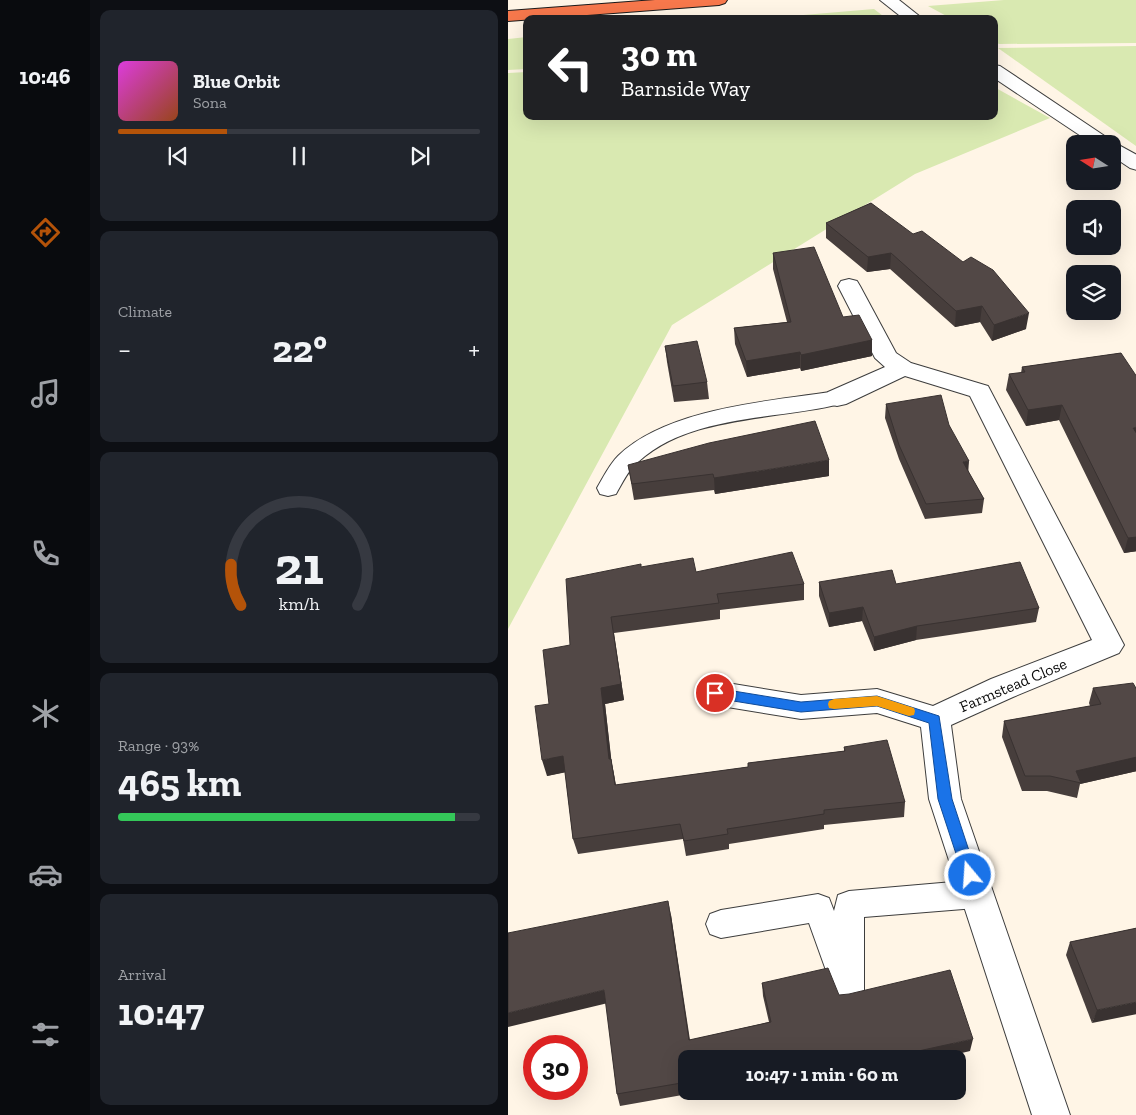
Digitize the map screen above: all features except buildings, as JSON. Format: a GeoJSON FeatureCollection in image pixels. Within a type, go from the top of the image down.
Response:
{"type":"FeatureCollection","features":[{"type":"Feature","properties":{"kind":"highway"},"geometry":{"type":"LineString","coordinates":[[508,16],[719,0]]}},
{"type":"Feature","properties":{"kind":"street"},"geometry":{"type":"LineString","coordinates":[[888,0],[909,15]]}},
{"type":"Feature","properties":{"kind":"street"},"geometry":{"type":"LineString","coordinates":[[998,73],[1092,135]]}},
{"type":"Feature","properties":{"kind":"street"},"geometry":{"type":"LineString","coordinates":[[1121,154],[1136,164]]}},
{"type":"Feature","properties":{"kind":"street","name":"Farmstead Close"},"geometry":{"type":"LineString","coordinates":[[849,286],[887,358],[903,368],[979,391],[1109,645],[1002,688],[935,719]]}},
{"type":"Feature","properties":{"kind":"street"},"geometry":{"type":"LineString","coordinates":[[837,398],[903,368]]}},
{"type":"Feature","properties":{"kind":"street"},"geometry":{"type":"LineString","coordinates":[[715,693],[801,707],[877,701],[935,719],[945,799],[1051,1115]]}},
{"type":"Feature","properties":{"kind":"lane"},"geometry":{"type":"LineString","coordinates":[[608,488],[625,462],[651,442],[685,427],[738,414],[837,398]]}},
{"type":"Feature","properties":{"kind":"lane"},"geometry":{"type":"LineString","coordinates":[[721,924],[818,908],[848,990],[849,905],[976,894]]}},
{"type":"Feature","properties":{"kind":"green space"},"geometry":{"type":"Polygon","coordinates":[[[1004,0],[1136,0],[1136,43],[999,44],[998,15],[945,15],[928,6],[1004,0]]]}},
{"type":"Feature","properties":{"kind":"green space"},"geometry":{"type":"Polygon","coordinates":[[[874,9],[882,15],[803,15],[874,9]]]}},
{"type":"Feature","properties":{"kind":"green space"},"geometry":{"type":"Polygon","coordinates":[[[523,37],[523,69],[508,70],[508,39],[523,37]]]}},
{"type":"Feature","properties":{"kind":"green space"},"geometry":{"type":"Polygon","coordinates":[[[1136,46],[1136,146],[1121,135],[998,48],[1136,46]]]}},
{"type":"Feature","properties":{"kind":"green space"},"geometry":{"type":"Polygon","coordinates":[[[523,72],[523,120],[998,120],[998,89],[1050,118],[915,174],[672,325],[508,629],[508,73],[523,72]]]}},
{"type":"Feature","properties":{"kind":"slow traffic"},"geometry":{"type":"LineString","coordinates":[[834,704],[877,701],[909,711]]}},
{"type":"Feature","properties":{"kind":"route"},"geometry":{"type":"LineString","coordinates":[[715,693],[801,707],[877,701],[935,719],[945,799],[970,875]]}}]}
